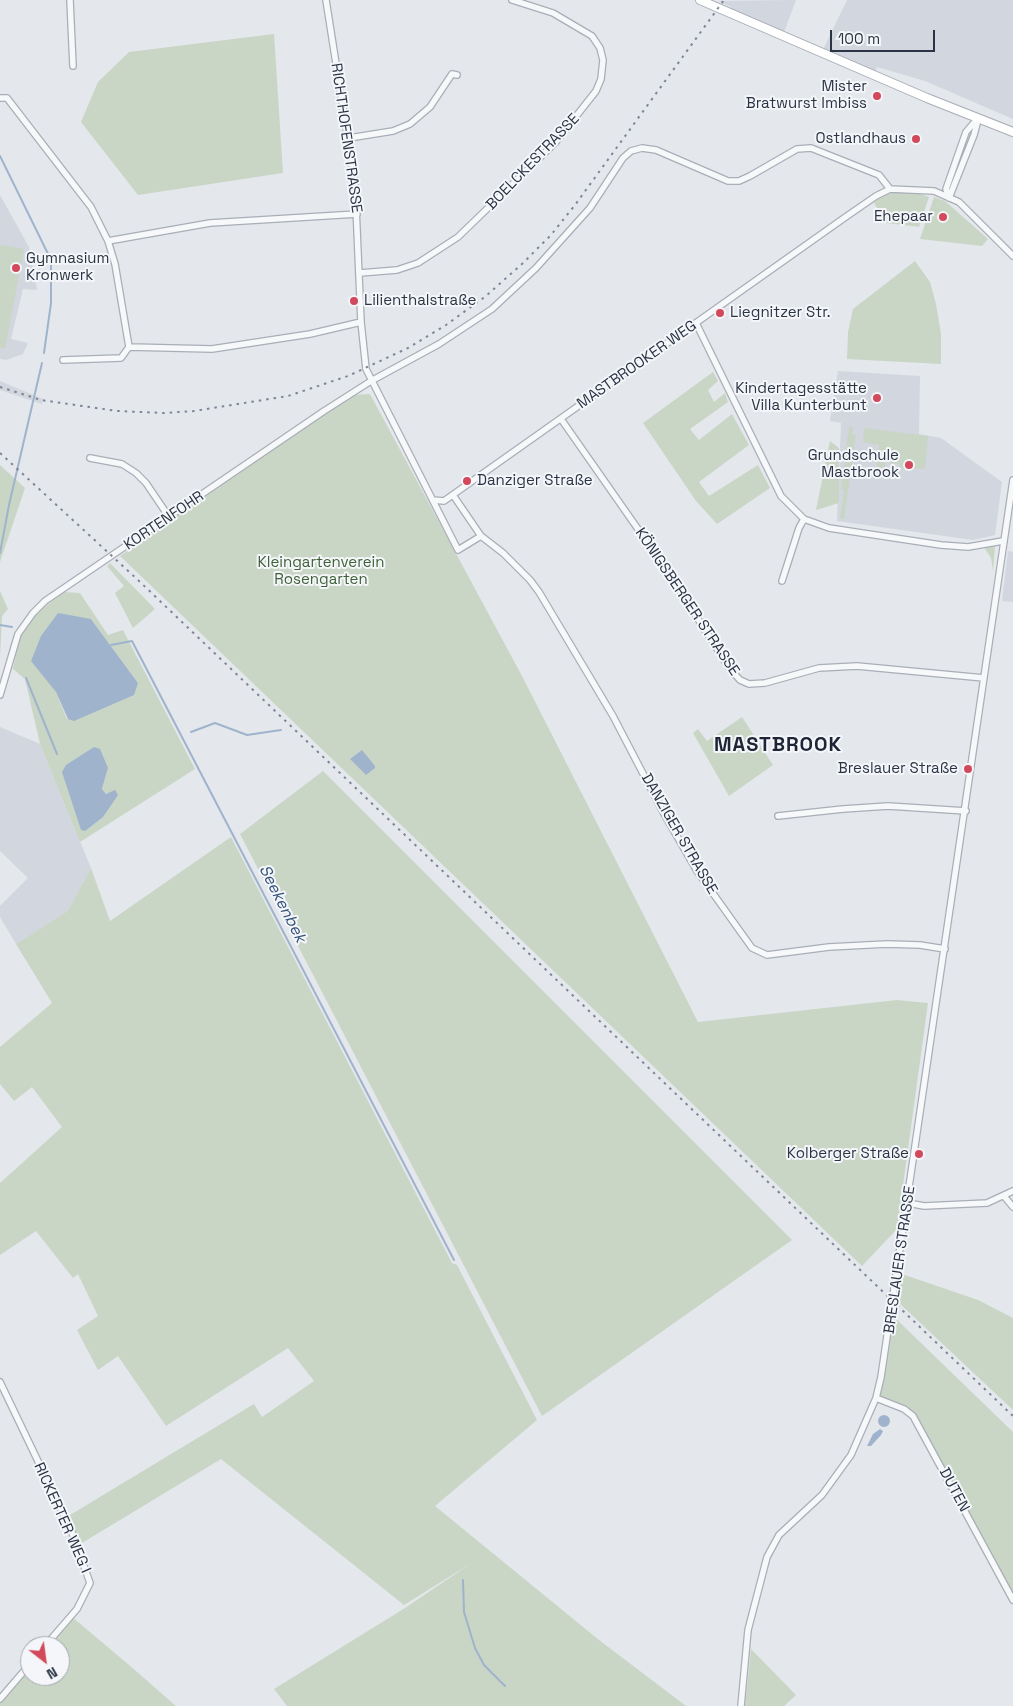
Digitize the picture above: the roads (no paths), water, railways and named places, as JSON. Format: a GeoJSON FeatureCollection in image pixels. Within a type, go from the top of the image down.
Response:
{"type":"FeatureCollection","features":[{"type":"Feature","properties":{"kind":"main road"},"geometry":{"type":"LineString","coordinates":[[700,0],[1013,132]]}},
{"type":"Feature","properties":{"kind":"street"},"geometry":{"type":"LineString","coordinates":[[70,0],[73,66]]}},
{"type":"Feature","properties":{"kind":"street","name":"RICHTHOFENSTRASSE"},"geometry":{"type":"LineString","coordinates":[[326,0],[349,138],[357,214],[364,357],[371,381],[433,500]]}},
{"type":"Feature","properties":{"kind":"street","name":"BOELCKESTRASSE"},"geometry":{"type":"LineString","coordinates":[[360,273],[397,270],[418,263],[458,237],[555,143],[596,91],[601,79],[603,60],[600,48],[592,36],[553,13],[512,0]]}},
{"type":"Feature","properties":{"kind":"street"},"geometry":{"type":"LineString","coordinates":[[349,138],[394,131],[410,124],[430,107],[452,74],[457,75]]}},
{"type":"Feature","properties":{"kind":"street"},"geometry":{"type":"LineString","coordinates":[[0,98],[7,98],[91,207],[108,242],[115,264],[129,347],[121,358],[63,360]]}},
{"type":"Feature","properties":{"kind":"street"},"geometry":{"type":"LineString","coordinates":[[949,198],[974,135],[978,118]]}},
{"type":"Feature","properties":{"kind":"street","name":"KORTENFOHR"},"geometry":{"type":"LineString","coordinates":[[0,696],[18,634],[33,612],[45,601],[371,381],[439,344],[492,309],[536,268],[590,208],[623,158],[631,151],[642,148],[656,150],[728,181],[739,181],[797,149],[811,148],[879,175],[890,189]]}},
{"type":"Feature","properties":{"kind":"street"},"geometry":{"type":"LineString","coordinates":[[890,189],[934,191],[959,202],[1013,256]]}},
{"type":"Feature","properties":{"kind":"street","name":"MASTBROOKER WEG"},"geometry":{"type":"LineString","coordinates":[[433,500],[444,501],[453,495],[862,206],[890,189]]}},
{"type":"Feature","properties":{"kind":"street"},"geometry":{"type":"LineString","coordinates":[[108,242],[210,223],[357,214]]}},
{"type":"Feature","properties":{"kind":"street"},"geometry":{"type":"LineString","coordinates":[[129,347],[212,349],[310,334],[361,322]]}},
{"type":"Feature","properties":{"kind":"street"},"geometry":{"type":"LineString","coordinates":[[696,323],[781,496],[804,519],[828,528],[940,545],[968,547],[1003,541]]}},
{"type":"Feature","properties":{"kind":"street","name":"KÖNIGSBERGER STRASSE"},"geometry":{"type":"LineString","coordinates":[[561,419],[668,572],[730,669],[740,680],[749,684],[765,683],[819,668],[857,666],[984,678]]}},
{"type":"Feature","properties":{"kind":"street"},"geometry":{"type":"LineString","coordinates":[[90,458],[122,464],[136,473],[169,517]]}},
{"type":"Feature","properties":{"kind":"street","name":"BRESLAUER STRASSE"},"geometry":{"type":"LineString","coordinates":[[741,1706],[748,1630],[767,1556],[779,1534],[822,1495],[852,1455],[876,1398],[887,1344],[1013,480]]}},
{"type":"Feature","properties":{"kind":"street","name":"DANZIGER STRASSE"},"geometry":{"type":"LineString","coordinates":[[453,495],[481,536],[503,553],[530,580],[539,592],[612,716],[697,871],[752,948],[767,955],[887,944],[920,945],[945,949]]}},
{"type":"Feature","properties":{"kind":"street"},"geometry":{"type":"LineString","coordinates":[[433,500],[458,550],[481,536]]}},
{"type":"Feature","properties":{"kind":"street"},"geometry":{"type":"LineString","coordinates":[[782,581],[798,528],[804,519]]}},
{"type":"Feature","properties":{"kind":"street"},"geometry":{"type":"LineString","coordinates":[[778,816],[888,806],[966,811]]}},
{"type":"Feature","properties":{"kind":"street"},"geometry":{"type":"LineString","coordinates":[[908,1203],[924,1206],[987,1203],[1013,1191]]}},
{"type":"Feature","properties":{"kind":"street"},"geometry":{"type":"LineString","coordinates":[[1004,1196],[1013,1207]]}},
{"type":"Feature","properties":{"kind":"street","name":"RICKERTER WEG I"},"geometry":{"type":"LineString","coordinates":[[0,1382],[70,1530],[90,1583],[77,1609],[54,1636]]}},
{"type":"Feature","properties":{"kind":"street","name":"DUTEN"},"geometry":{"type":"LineString","coordinates":[[876,1398],[904,1409],[913,1416],[1013,1600]]}},
{"type":"Feature","properties":{"kind":"street"},"geometry":{"type":"LineString","coordinates":[[0,1699],[20,1676]]}},
{"type":"Feature","properties":{"kind":"water"},"geometry":{"type":"Polygon","coordinates":[[[58,613],[91,619],[138,683],[134,695],[74,721],[68,719],[56,692],[31,661],[41,636],[58,613]]]}},
{"type":"Feature","properties":{"kind":"water"},"geometry":{"type":"Polygon","coordinates":[[[94,747],[100,749],[108,768],[102,789],[106,794],[115,790],[118,795],[103,817],[85,831],[81,830],[62,772],[66,765],[94,747]]]}},
{"type":"Feature","properties":{"kind":"water"},"geometry":{"type":"Polygon","coordinates":[[[362,750],[375,766],[366,775],[350,759],[362,750]]]}},
{"type":"Feature","properties":{"kind":"water"},"geometry":{"type":"Polygon","coordinates":[[[882,1415],[886,1415],[890,1421],[886,1427],[882,1427],[878,1423],[878,1419],[882,1415]]]}},
{"type":"Feature","properties":{"kind":"water"},"geometry":{"type":"Polygon","coordinates":[[[880,1429],[883,1431],[881,1435],[871,1446],[867,1446],[873,1434],[880,1429]]]}},
{"type":"Feature","properties":{"kind":"waterway","name":"Seekenbek"},"geometry":{"type":"LineString","coordinates":[[0,156],[51,260],[51,303],[44,353]]}},
{"type":"Feature","properties":{"kind":"waterway","name":"Seekenbek"},"geometry":{"type":"LineString","coordinates":[[0,553],[9,505],[42,363]]}},
{"type":"Feature","properties":{"kind":"waterway","name":"Seekenbek"},"geometry":{"type":"LineString","coordinates":[[0,625],[12,627]]}},
{"type":"Feature","properties":{"kind":"waterway","name":"Seekenbek"},"geometry":{"type":"LineString","coordinates":[[111,645],[132,641],[454,1260]]}},
{"type":"Feature","properties":{"kind":"waterway"},"geometry":{"type":"LineString","coordinates":[[26,678],[57,754]]}},
{"type":"Feature","properties":{"kind":"waterway"},"geometry":{"type":"LineString","coordinates":[[191,732],[215,723],[247,735],[281,730]]}},
{"type":"Feature","properties":{"kind":"waterway"},"geometry":{"type":"LineString","coordinates":[[463,1580],[464,1612],[475,1648],[484,1665],[505,1686]]}},
{"type":"Feature","properties":{"kind":"railway"},"geometry":{"type":"LineString","coordinates":[[0,387],[41,400],[117,411],[164,413],[194,411],[288,396],[348,376],[408,348],[446,325],[486,296],[551,235],[575,205],[724,0]]}},
{"type":"Feature","properties":{"kind":"railway"},"geometry":{"type":"LineString","coordinates":[[0,453],[138,580],[1013,1416]]}},
{"type":"Feature","properties":{"kind":"place","name":"Mister Bratwurst Imbiss"},"geometry":{"type":"Point","coordinates":[877,96]}},
{"type":"Feature","properties":{"kind":"place","name":"Ostlandhaus"},"geometry":{"type":"Point","coordinates":[916,139]}},
{"type":"Feature","properties":{"kind":"place","name":"Ehepaar"},"geometry":{"type":"Point","coordinates":[943,217]}},
{"type":"Feature","properties":{"kind":"place","name":"Gymnasium Kronwerk"},"geometry":{"type":"Point","coordinates":[16,268]}},
{"type":"Feature","properties":{"kind":"place","name":"Lilienthalstraße"},"geometry":{"type":"Point","coordinates":[354,301]}},
{"type":"Feature","properties":{"kind":"place","name":"Liegnitzer Str."},"geometry":{"type":"Point","coordinates":[720,313]}},
{"type":"Feature","properties":{"kind":"place","name":"Kindertagesstätte Villa Kunterbunt"},"geometry":{"type":"Point","coordinates":[877,398]}},
{"type":"Feature","properties":{"kind":"place","name":"Grundschule Mastbrook"},"geometry":{"type":"Point","coordinates":[909,465]}},
{"type":"Feature","properties":{"kind":"place","name":"Danziger Straße"},"geometry":{"type":"Point","coordinates":[467,481]}},
{"type":"Feature","properties":{"kind":"place","name":"Breslauer Straße"},"geometry":{"type":"Point","coordinates":[968,769]}},
{"type":"Feature","properties":{"kind":"place","name":"Kolberger Straße"},"geometry":{"type":"Point","coordinates":[919,1154]}},
{"type":"Feature","properties":{"kind":"district","name":"MASTBROOK"},"geometry":{"type":"Point","coordinates":[778,746]}},
{"type":"Feature","properties":{"kind":"park label","name":"Kleingartenverein Rosengarten"},"geometry":{"type":"Point","coordinates":[321,572]}}]}
